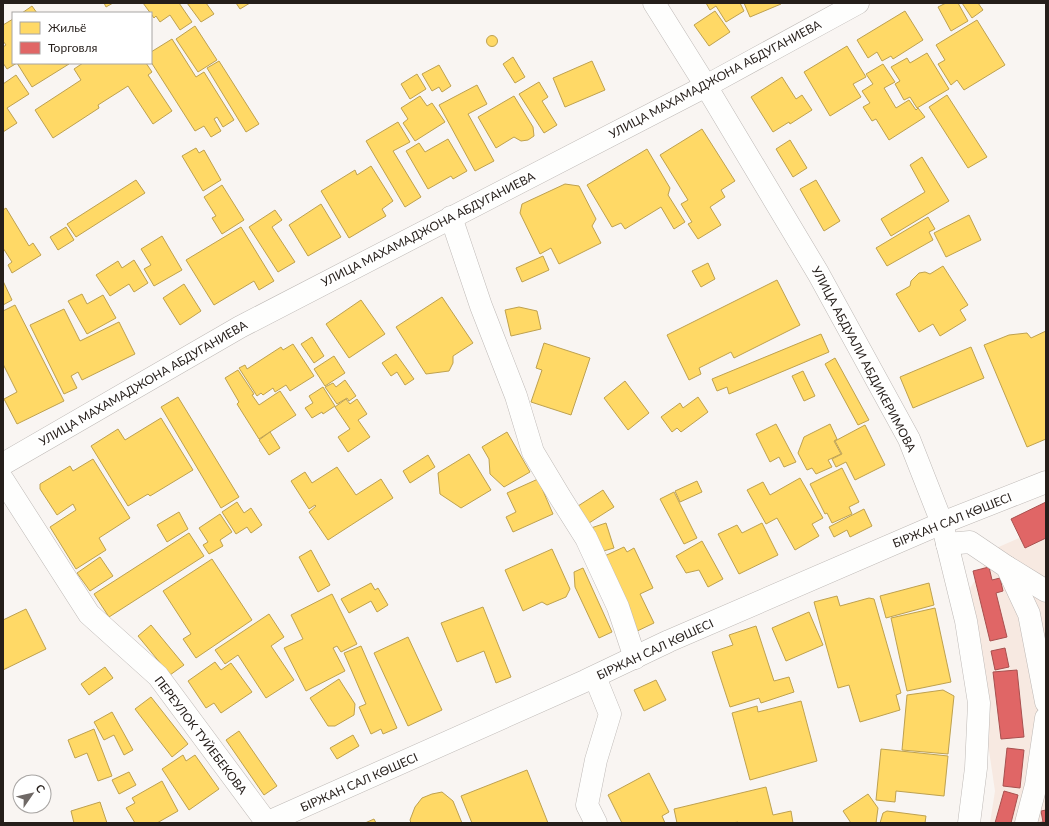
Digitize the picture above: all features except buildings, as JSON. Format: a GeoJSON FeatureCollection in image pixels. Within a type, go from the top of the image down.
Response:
{"type":"FeatureCollection","features":[{"type":"Feature","properties":{"kind":"street","name":"УЛИЦА АБДУАЛИ АБДИКЕРИМОВА"},"geometry":{"type":"LineString","coordinates":[[654,3],[706,86],[818,273],[909,439],[945,534],[966,622],[979,703],[976,768],[969,823]]}},
{"type":"Feature","properties":{"kind":"street","name":"УЛИЦА МАХАМАДЖОНА АБДУГАНИЕВА"},"geometry":{"type":"LineString","coordinates":[[3,464],[240,327],[706,86],[858,3]]}},
{"type":"Feature","properties":{"kind":"street"},"geometry":{"type":"LineString","coordinates":[[451,217],[481,306],[516,396],[533,452],[586,538],[618,607],[635,658]]}},
{"type":"Feature","properties":{"kind":"street","name":"ПЕРЕУЛОК ТУЙЕБЕКОВА"},"geometry":{"type":"LineString","coordinates":[[3,480],[89,614],[158,676],[266,823]]}},
{"type":"Feature","properties":{"kind":"street","name":"БІРЖАН САЛ КӨШЕСІ"},"geometry":{"type":"LineString","coordinates":[[266,823],[595,677],[669,641],[945,534],[1046,482]]}},
{"type":"Feature","properties":{"kind":"street"},"geometry":{"type":"LineString","coordinates":[[945,534],[970,542],[1046,591]]}},
{"type":"Feature","properties":{"kind":"street"},"geometry":{"type":"LineString","coordinates":[[1007,567],[1029,614],[1046,702]]}},
{"type":"Feature","properties":{"kind":"street"},"geometry":{"type":"LineString","coordinates":[[595,677],[610,714],[596,760],[587,806],[596,823]]}},
{"type":"Feature","properties":{"kind":"street"},"geometry":{"type":"LineString","coordinates":[[1026,823],[1036,785],[1046,718]]}},
{"type":"Feature","properties":{"kind":"shaded area"},"geometry":{"type":"Polygon","coordinates":[[[1046,526],[1046,823],[990,823],[995,791],[966,595],[994,549],[1046,526]]]}}]}
